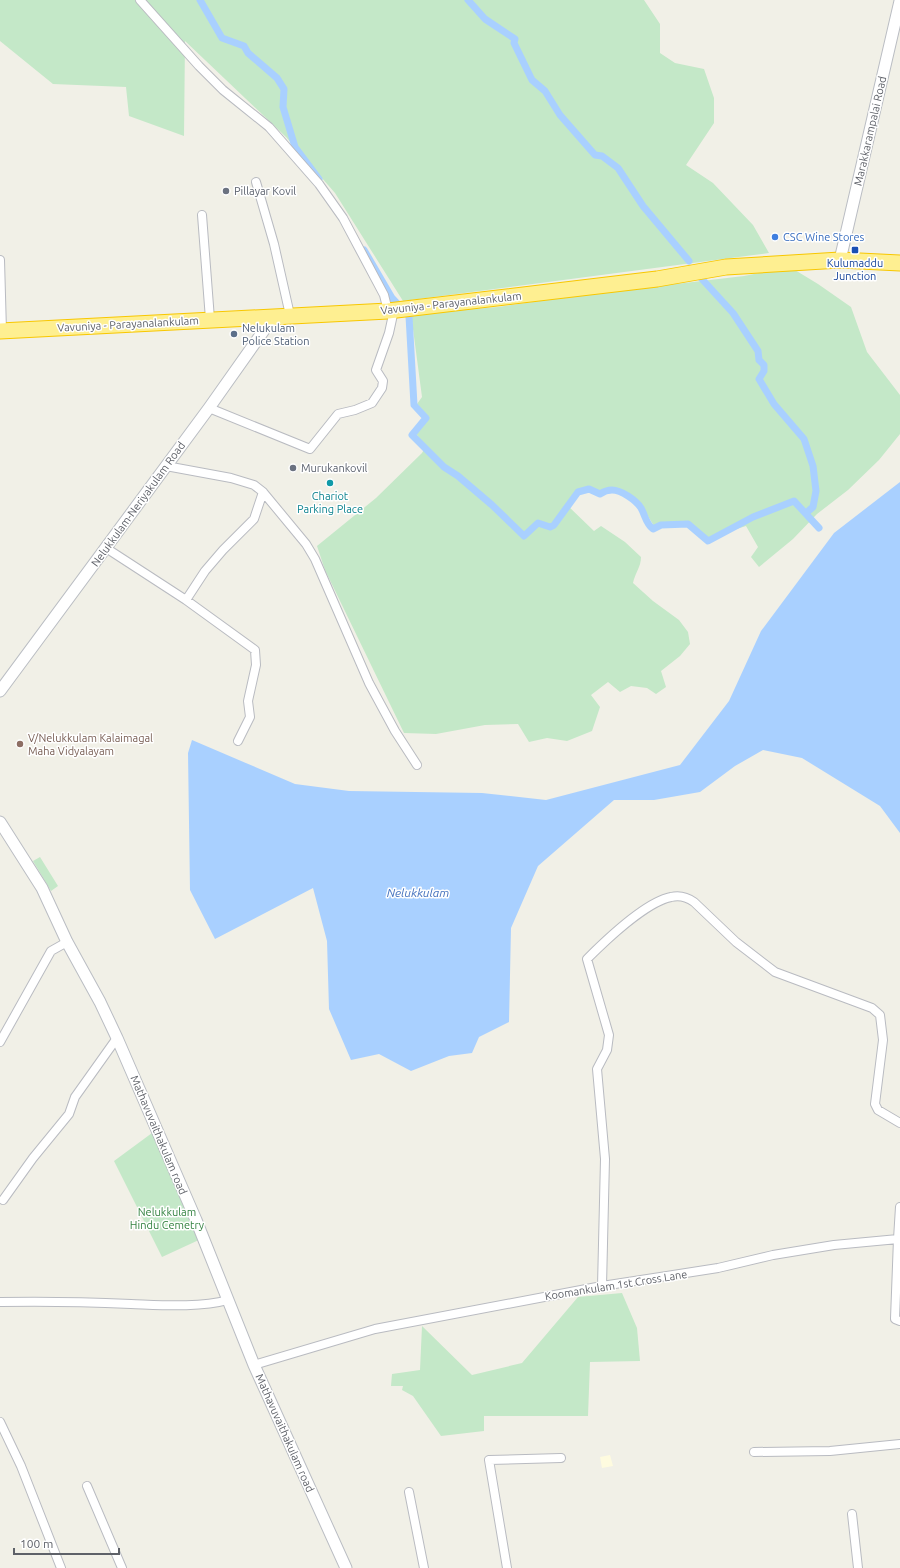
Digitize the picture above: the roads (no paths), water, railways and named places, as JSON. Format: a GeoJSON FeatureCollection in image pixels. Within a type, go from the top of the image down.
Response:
{"type":"FeatureCollection","features":[{"type":"Feature","properties":{"kind":"highway","name":"Vavuniya - Parayanalankulam"},"geometry":{"type":"LineString","coordinates":[[1,331],[391,310],[657,279],[726,267],[840,260],[900,263]]}},
{"type":"Feature","properties":{"kind":"street"},"geometry":{"type":"LineString","coordinates":[[140,0],[199,66],[223,90],[269,127],[319,184],[344,218],[391,310],[389,333],[376,370],[383,381],[382,388],[372,403],[355,410],[338,414],[310,449],[209,408]]}},
{"type":"Feature","properties":{"kind":"street","name":"Marakkarampalai Road"},"geometry":{"type":"LineString","coordinates":[[840,260],[900,1]]}},
{"type":"Feature","properties":{"kind":"street"},"geometry":{"type":"LineString","coordinates":[[256,182],[274,244],[290,315]]}},
{"type":"Feature","properties":{"kind":"street"},"geometry":{"type":"LineString","coordinates":[[202,215],[210,319]]}},
{"type":"Feature","properties":{"kind":"street"},"geometry":{"type":"LineString","coordinates":[[0,260],[1,331]]}},
{"type":"Feature","properties":{"kind":"street","name":"Nelukkulam-Neriyakulam Road"},"geometry":{"type":"LineString","coordinates":[[0,691],[209,408],[274,316]]}},
{"type":"Feature","properties":{"kind":"street"},"geometry":{"type":"LineString","coordinates":[[166,466],[231,478],[254,485],[263,492],[306,544],[315,559],[369,683],[395,731],[417,765]]}},
{"type":"Feature","properties":{"kind":"street"},"geometry":{"type":"LineString","coordinates":[[186,600],[205,571],[223,550],[254,519],[263,492]]}},
{"type":"Feature","properties":{"kind":"street"},"geometry":{"type":"LineString","coordinates":[[106,548],[186,600],[255,650],[256,665],[248,701],[250,717],[238,741]]}},
{"type":"Feature","properties":{"kind":"street","name":"Mathavuvaithakulam road"},"geometry":{"type":"LineString","coordinates":[[0,822],[42,888],[67,942],[100,1002],[117,1038],[196,1220],[254,1365],[346,1568]]}},
{"type":"Feature","properties":{"kind":"street"},"geometry":{"type":"LineString","coordinates":[[602,1286],[606,1159],[597,1069],[607,1050],[609,1035],[587,958],[615,932],[657,901],[672,896],[687,897],[736,942],[775,972],[872,1008],[880,1014],[883,1040],[875,1104],[878,1110],[900,1123]]}},
{"type":"Feature","properties":{"kind":"street"},"geometry":{"type":"LineString","coordinates":[[0,1042],[51,951],[67,942]]}},
{"type":"Feature","properties":{"kind":"street"},"geometry":{"type":"LineString","coordinates":[[3,1200],[33,1158],[69,1114],[74,1097],[117,1038]]}},
{"type":"Feature","properties":{"kind":"street"},"geometry":{"type":"LineString","coordinates":[[900,1207],[895,1319],[900,1321]]}},
{"type":"Feature","properties":{"kind":"street","name":"Koomankulam 1st Cross Lane"},"geometry":{"type":"LineString","coordinates":[[254,1365],[375,1329],[602,1286],[718,1268],[773,1255],[826,1247],[898,1239]]}},
{"type":"Feature","properties":{"kind":"street"},"geometry":{"type":"LineString","coordinates":[[0,1302],[45,1301],[160,1305],[215,1303],[228,1300]]}},
{"type":"Feature","properties":{"kind":"street"},"geometry":{"type":"LineString","coordinates":[[0,1422],[21,1466],[61,1568]]}},
{"type":"Feature","properties":{"kind":"street"},"geometry":{"type":"LineString","coordinates":[[754,1452],[830,1451],[900,1444]]}},
{"type":"Feature","properties":{"kind":"street"},"geometry":{"type":"LineString","coordinates":[[506,1568],[489,1460],[561,1458]]}},
{"type":"Feature","properties":{"kind":"street"},"geometry":{"type":"LineString","coordinates":[[87,1486],[122,1568]]}},
{"type":"Feature","properties":{"kind":"street"},"geometry":{"type":"LineString","coordinates":[[409,1492],[424,1568]]}},
{"type":"Feature","properties":{"kind":"street"},"geometry":{"type":"LineString","coordinates":[[852,1514],[858,1568]]}},
{"type":"Feature","properties":{"kind":"water","name":"Nelukkulam"},"geometry":{"type":"Polygon","coordinates":[[[900,482],[900,833],[880,806],[802,758],[763,750],[735,766],[700,792],[654,800],[614,800],[538,866],[511,928],[509,1022],[479,1037],[472,1053],[449,1056],[411,1071],[379,1054],[351,1060],[329,1009],[327,941],[313,888],[215,939],[190,890],[188,753],[192,740],[295,784],[349,791],[482,793],[546,800],[680,765],[729,701],[761,631],[834,533],[900,482]]]}},
{"type":"Feature","properties":{"kind":"waterway"},"geometry":{"type":"LineString","coordinates":[[200,0],[222,38],[244,46],[248,53],[277,78],[284,89],[283,107],[295,147],[319,179]]}},
{"type":"Feature","properties":{"kind":"waterway"},"geometry":{"type":"LineString","coordinates":[[468,0],[485,19],[515,39],[514,43],[532,80],[545,91],[560,115],[595,155],[602,156],[618,168],[643,206],[689,261]]}},
{"type":"Feature","properties":{"kind":"waterway"},"geometry":{"type":"LineString","coordinates":[[364,250],[392,298],[409,316],[414,405],[426,418],[412,435],[444,467],[458,476],[492,505],[524,536],[538,523],[550,527],[554,525],[578,492],[589,489],[600,494],[609,490],[616,490],[628,496],[639,505],[647,522],[653,529],[661,525],[688,524],[708,541],[753,517],[794,501],[819,528]]}},
{"type":"Feature","properties":{"kind":"waterway"},"geometry":{"type":"LineString","coordinates":[[701,278],[733,313],[758,351],[759,360],[764,365],[764,371],[759,379],[774,404],[804,439],[813,466],[816,491],[813,507],[806,513]]}},
{"type":"Feature","properties":{"kind":"place","name":"Pillayar Kovil"},"geometry":{"type":"Point","coordinates":[226,191]}},
{"type":"Feature","properties":{"kind":"place","name":"CSC Wine Stores"},"geometry":{"type":"Point","coordinates":[775,237]}},
{"type":"Feature","properties":{"kind":"place","name":"Kulumaddu Junction"},"geometry":{"type":"Point","coordinates":[855,250]}},
{"type":"Feature","properties":{"kind":"place","name":"Nelukulam Police Station"},"geometry":{"type":"Point","coordinates":[234,334]}},
{"type":"Feature","properties":{"kind":"place","name":"Murukankovil"},"geometry":{"type":"Point","coordinates":[293,468]}},
{"type":"Feature","properties":{"kind":"place","name":"Chariot Parking Place"},"geometry":{"type":"Point","coordinates":[330,483]}},
{"type":"Feature","properties":{"kind":"place","name":"V/Nelukkulam Kalaimagal Maha Vidyalayam"},"geometry":{"type":"Point","coordinates":[20,744]}},
{"type":"Feature","properties":{"kind":"park label","name":"Nelukkulam Hindu Cemetry"},"geometry":{"type":"Point","coordinates":[167,1218]}}]}
